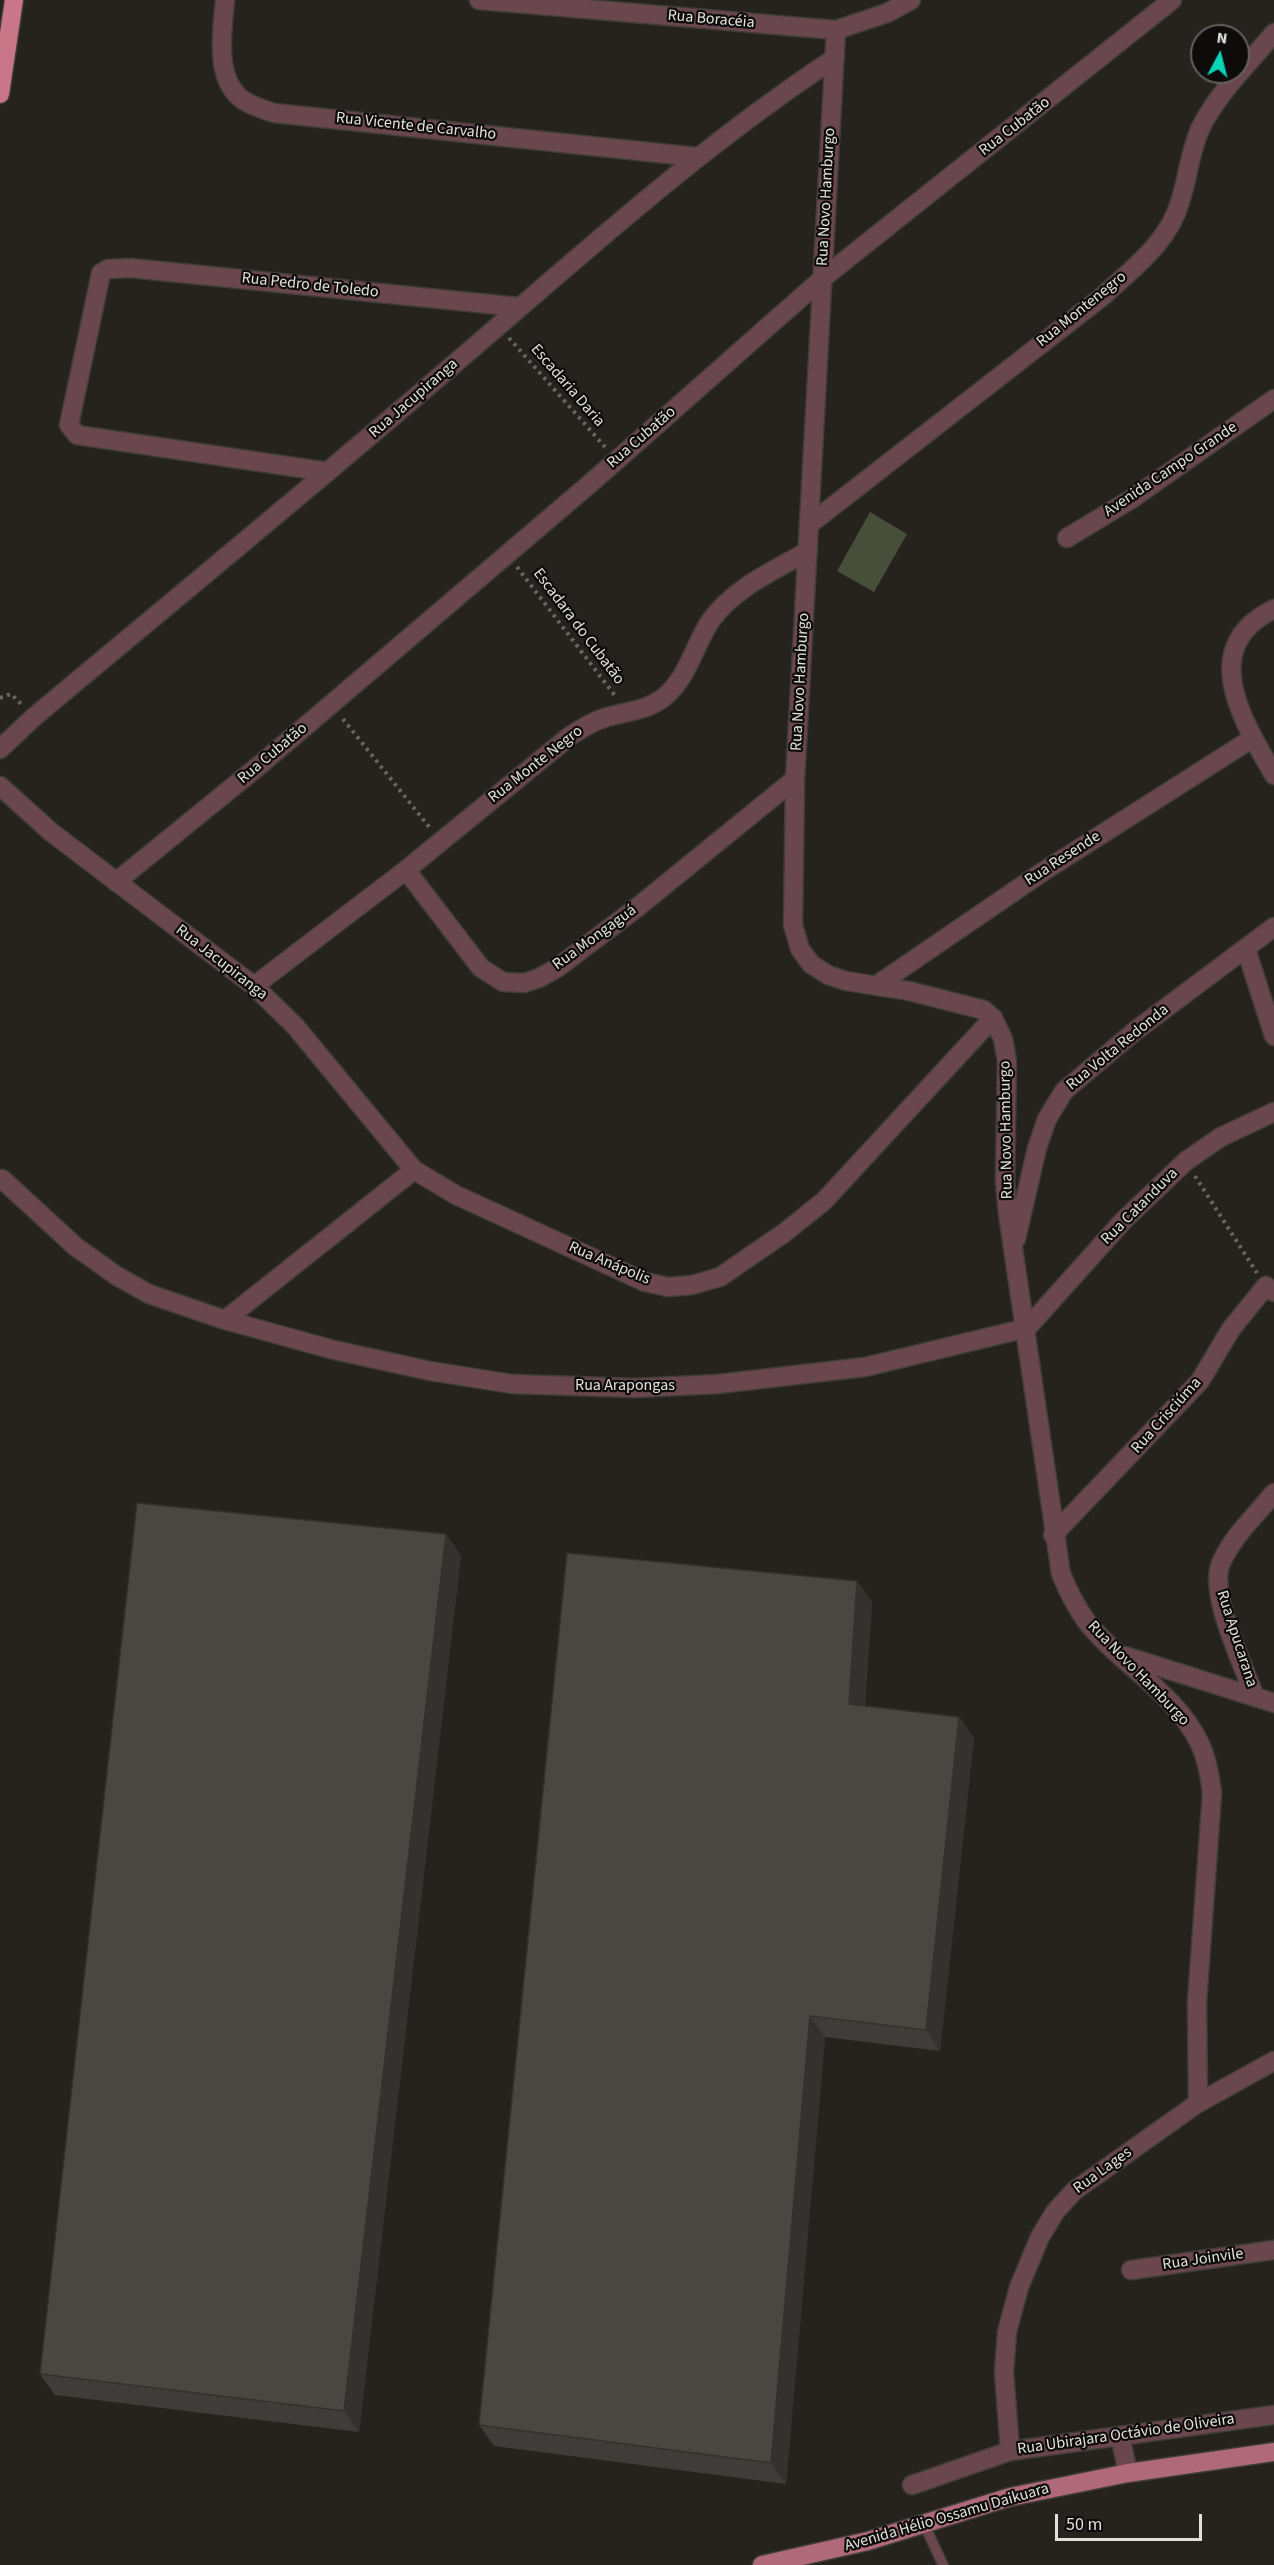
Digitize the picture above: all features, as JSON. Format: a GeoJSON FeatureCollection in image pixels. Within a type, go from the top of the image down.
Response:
{"type":"FeatureCollection","features":[{"type":"Feature","properties":{"kind":"highway"},"geometry":{"type":"LineString","coordinates":[[0,94],[14,0]]}},
{"type":"Feature","properties":{"kind":"main road","name":"Avenida Hélio Ossamu Daikuara"},"geometry":{"type":"LineString","coordinates":[[762,2565],[868,2541],[1010,2497],[1128,2473],[1274,2452]]}},
{"type":"Feature","properties":{"kind":"street","name":"Rua Vicente de Carvalho"},"geometry":{"type":"LineString","coordinates":[[225,0],[221,39],[225,72],[232,88],[246,102],[274,113],[697,158]]}},
{"type":"Feature","properties":{"kind":"street","name":"Rua Boracéia"},"geometry":{"type":"LineString","coordinates":[[479,0],[836,30]]}},
{"type":"Feature","properties":{"kind":"street"},"geometry":{"type":"LineString","coordinates":[[836,30],[887,13],[910,0]]}},
{"type":"Feature","properties":{"kind":"street","name":"Rua Cubatão"},"geometry":{"type":"LineString","coordinates":[[116,882],[507,555],[617,461],[823,278],[1172,0]]}},
{"type":"Feature","properties":{"kind":"street","name":"Rua Novo Hamburgo"},"geometry":{"type":"LineString","coordinates":[[836,30],[795,779],[793,925],[800,949],[811,964],[828,975],[984,1010],[993,1018],[1003,1039],[1008,1061],[1005,1182],[1027,1328],[1053,1535],[1061,1574],[1070,1597],[1088,1623],[1188,1724],[1200,1744],[1208,1769],[1212,1793],[1197,2002],[1198,2103]]}},
{"type":"Feature","properties":{"kind":"street","name":"Rua Montenegro"},"geometry":{"type":"LineString","coordinates":[[810,524],[1103,296],[1145,257],[1173,219],[1201,128],[1211,111],[1274,33]]}},
{"type":"Feature","properties":{"kind":"street","name":"Rua Jacupiranga"},"geometry":{"type":"LineString","coordinates":[[0,749],[34,717],[328,472],[519,307],[697,158],[763,106],[835,58]]}},
{"type":"Feature","properties":{"kind":"street","name":"Rua Pedro de Toledo"},"geometry":{"type":"LineString","coordinates":[[328,472],[84,438],[77,435],[69,425],[101,273],[108,269],[130,268],[519,307]]}},
{"type":"Feature","properties":{"kind":"street","name":"Avenida Campo Grande"},"geometry":{"type":"LineString","coordinates":[[1067,538],[1143,492],[1274,399]]}},
{"type":"Feature","properties":{"kind":"street","name":"Rua Monte Negro"},"geometry":{"type":"LineString","coordinates":[[254,986],[406,870],[570,736],[607,717],[647,707],[674,687],[688,667],[711,621],[724,605],[748,586],[808,551]]}},
{"type":"Feature","properties":{"kind":"street"},"geometry":{"type":"LineString","coordinates":[[1274,609],[1247,628],[1235,647],[1230,668],[1232,689],[1253,738],[1274,775]]}},
{"type":"Feature","properties":{"kind":"street","name":"Rua Resende"},"geometry":{"type":"LineString","coordinates":[[877,985],[1044,871],[1253,738]]}},
{"type":"Feature","properties":{"kind":"street","name":"Rua Mongaguá"},"geometry":{"type":"LineString","coordinates":[[406,870],[481,968],[503,982],[524,983],[539,978],[567,961],[639,906],[795,779]]}},
{"type":"Feature","properties":{"kind":"street","name":"Rua Jacupiranga"},"geometry":{"type":"LineString","coordinates":[[0,786],[51,832],[254,986],[295,1026],[414,1170]]}},
{"type":"Feature","properties":{"kind":"street","name":"Rua Volta Redonda"},"geometry":{"type":"LineString","coordinates":[[1014,1246],[1036,1148],[1047,1119],[1064,1091],[1127,1038],[1274,927]]}},
{"type":"Feature","properties":{"kind":"street"},"geometry":{"type":"LineString","coordinates":[[1246,948],[1274,1036]]}},
{"type":"Feature","properties":{"kind":"street","name":"Rua Anápolis"},"geometry":{"type":"LineString","coordinates":[[414,1170],[456,1195],[645,1282],[668,1287],[710,1280],[720,1277],[744,1261],[824,1201],[993,1018]]}},
{"type":"Feature","properties":{"kind":"street","name":"Rua Catanduva"},"geometry":{"type":"LineString","coordinates":[[1027,1328],[1124,1221],[1186,1161],[1221,1137],[1274,1112]]}},
{"type":"Feature","properties":{"kind":"street"},"geometry":{"type":"LineString","coordinates":[[225,1320],[414,1170]]}},
{"type":"Feature","properties":{"kind":"street","name":"Rua Arapongas"},"geometry":{"type":"LineString","coordinates":[[2,1179],[76,1247],[117,1276],[149,1294],[225,1320],[334,1350],[430,1371],[512,1383],[636,1388],[718,1384],[865,1367],[1027,1328]]}},
{"type":"Feature","properties":{"kind":"street","name":"Rua Crisciúma"},"geometry":{"type":"LineString","coordinates":[[1053,1535],[1200,1381],[1231,1329],[1270,1289]]}},
{"type":"Feature","properties":{"kind":"street","name":"Rua Apucarana"},"geometry":{"type":"LineString","coordinates":[[1254,1695],[1221,1601],[1218,1581],[1220,1565],[1228,1550],[1274,1493]]}},
{"type":"Feature","properties":{"kind":"street","name":"Rua Apucarana"},"geometry":{"type":"LineString","coordinates":[[1121,1655],[1254,1695],[1274,1704]]}},
{"type":"Feature","properties":{"kind":"street","name":"Rua Lages"},"geometry":{"type":"LineString","coordinates":[[1010,2451],[1004,2372],[1007,2332],[1019,2288],[1040,2237],[1054,2212],[1074,2191],[1198,2103],[1274,2061]]}},
{"type":"Feature","properties":{"kind":"street","name":"Rua Joinvile"},"geometry":{"type":"LineString","coordinates":[[1131,2270],[1274,2250]]}},
{"type":"Feature","properties":{"kind":"street","name":"Rua Ubirajara Octávio de Oliveira"},"geometry":{"type":"LineString","coordinates":[[912,2485],[1010,2451],[1274,2415]]}},
{"type":"Feature","properties":{"kind":"street"},"geometry":{"type":"LineString","coordinates":[[1120,2436],[1128,2473]]}},
{"type":"Feature","properties":{"kind":"lane"},"geometry":{"type":"LineString","coordinates":[[924,2524],[943,2565]]}},
{"type":"Feature","properties":{"kind":"path","name":"Escadaria Daria"},"geometry":{"type":"LineString","coordinates":[[499,326],[617,461]]}},
{"type":"Feature","properties":{"kind":"path","name":"Escadara do Cubatão"},"geometry":{"type":"LineString","coordinates":[[507,555],[629,713]]}},
{"type":"Feature","properties":{"kind":"path"},"geometry":{"type":"LineString","coordinates":[[0,698],[11,694]]}},
{"type":"Feature","properties":{"kind":"path"},"geometry":{"type":"LineString","coordinates":[[331,704],[440,840]]}},
{"type":"Feature","properties":{"kind":"path"},"geometry":{"type":"LineString","coordinates":[[1186,1161],[1270,1289]]}},
{"type":"Feature","properties":{"kind":"green space"},"geometry":{"type":"Polygon","coordinates":[[[870,512],[907,534],[874,592],[837,571],[870,512]]]}},
{"type":"Feature","properties":{"kind":"building"},"geometry":{"type":"Polygon","coordinates":[[[137,1503],[446,1534],[344,2411],[40,2374],[137,1503]]]}},
{"type":"Feature","properties":{"kind":"building"},"geometry":{"type":"Polygon","coordinates":[[[567,1553],[857,1581],[849,1704],[959,1717],[926,2030],[810,2016],[771,2463],[479,2425],[567,1553]]]}}]}
